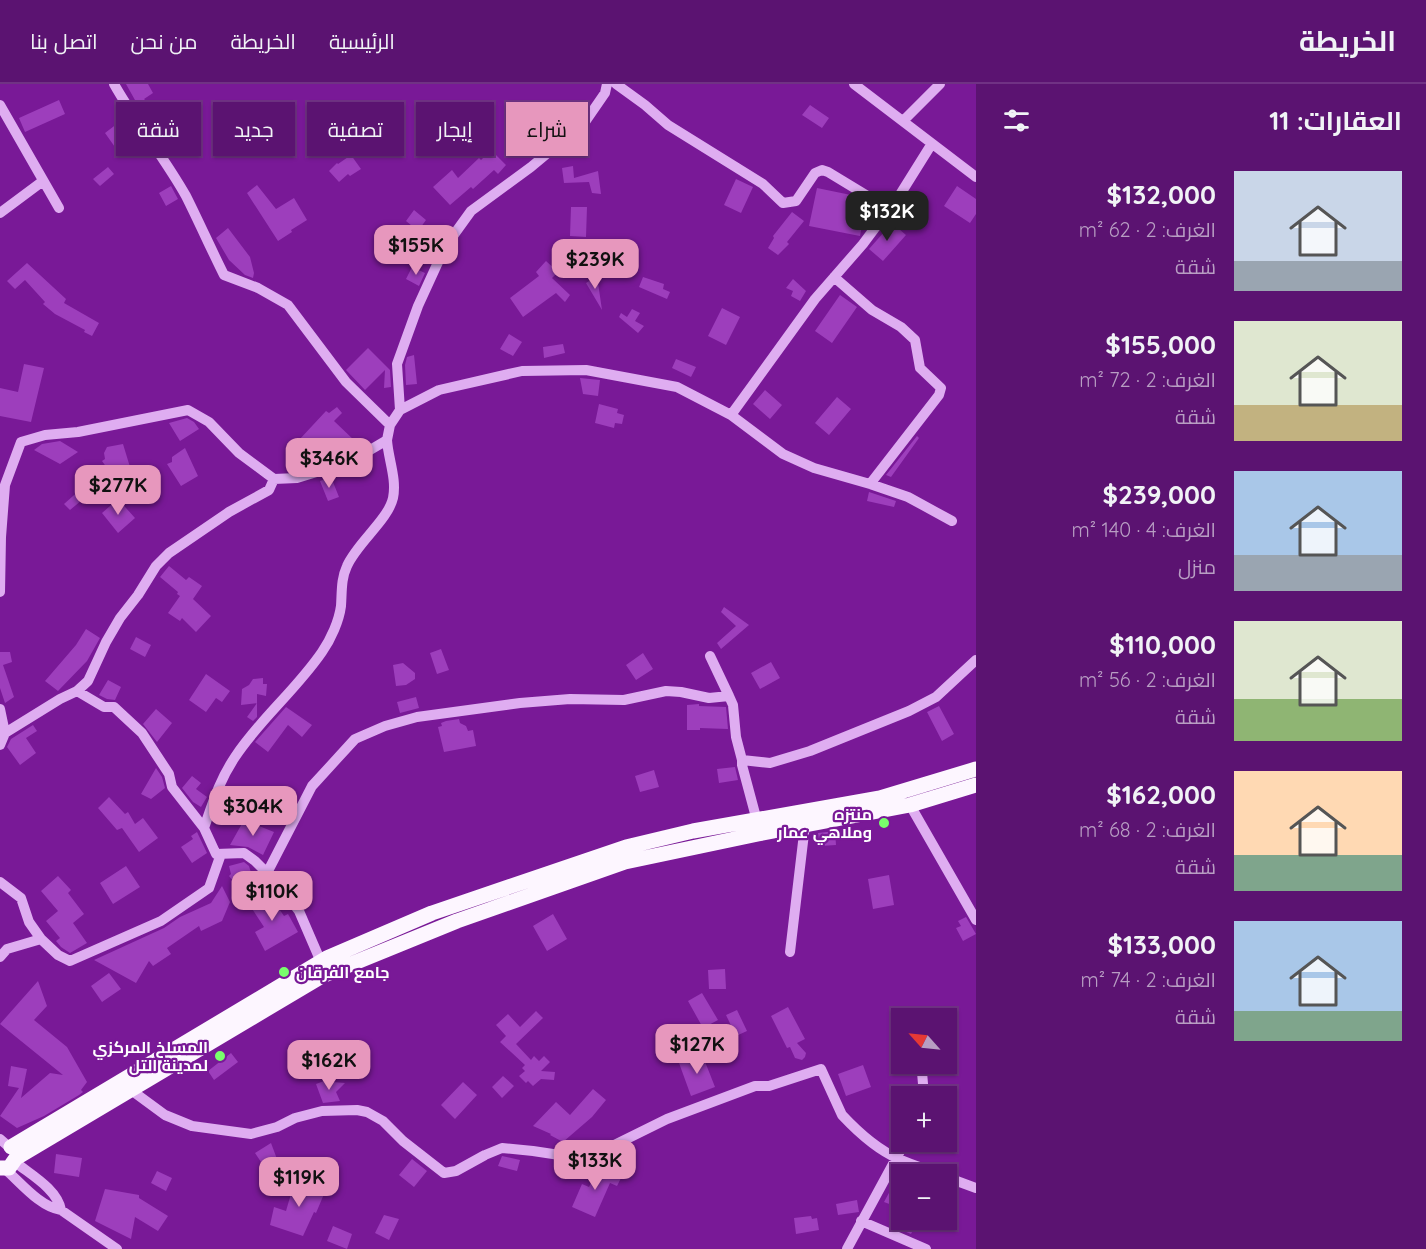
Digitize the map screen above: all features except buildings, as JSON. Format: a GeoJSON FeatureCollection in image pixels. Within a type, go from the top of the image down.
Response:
{"type":"FeatureCollection","features":[{"type":"Feature","properties":{"kind":"main road"},"geometry":{"type":"LineString","coordinates":[[6,1157],[321,962],[432,913],[626,847],[693,831],[879,798],[976,769]]}},
{"type":"Feature","properties":{"kind":"main road"},"geometry":{"type":"LineString","coordinates":[[6,1157],[131,1090],[322,976],[457,921],[625,862],[910,805],[976,785]]}},
{"type":"Feature","properties":{"kind":"street"},"geometry":{"type":"LineString","coordinates":[[114,84],[185,196],[224,275],[258,288],[288,305],[346,382],[390,425]]}},
{"type":"Feature","properties":{"kind":"street"},"geometry":{"type":"LineString","coordinates":[[400,410],[397,364],[418,306],[445,247],[471,211],[531,167],[585,122],[605,93],[607,84]]}},
{"type":"Feature","properties":{"kind":"street"},"geometry":{"type":"LineString","coordinates":[[616,84],[668,125],[763,184],[783,203],[796,201],[815,173],[822,170],[888,209]]}},
{"type":"Feature","properties":{"kind":"street"},"geometry":{"type":"LineString","coordinates":[[854,84],[931,145],[976,177]]}},
{"type":"Feature","properties":{"kind":"street"},"geometry":{"type":"LineString","coordinates":[[903,121],[940,84]]}},
{"type":"Feature","properties":{"kind":"street"},"geometry":{"type":"LineString","coordinates":[[0,105],[59,208]]}},
{"type":"Feature","properties":{"kind":"street"},"geometry":{"type":"LineString","coordinates":[[731,415],[815,299],[863,244],[902,193],[931,145]]}},
{"type":"Feature","properties":{"kind":"street"},"geometry":{"type":"LineString","coordinates":[[0,213],[43,181]]}},
{"type":"Feature","properties":{"kind":"street"},"geometry":{"type":"LineString","coordinates":[[834,277],[872,310],[901,327],[915,340],[920,368],[941,388],[939,395],[870,484]]}},
{"type":"Feature","properties":{"kind":"street"},"geometry":{"type":"LineString","coordinates":[[204,828],[213,797],[235,757],[259,724],[323,651],[330,636],[341,605],[340,593],[346,567],[387,511],[393,499],[394,483],[387,440],[390,425],[400,410],[439,390],[522,371],[586,370],[677,387],[731,415],[783,454],[814,468],[908,497],[952,521]]}},
{"type":"Feature","properties":{"kind":"street"},"geometry":{"type":"LineString","coordinates":[[0,592],[5,485],[21,442],[45,435],[78,432],[188,410],[209,422],[239,453],[274,479],[297,478],[336,466],[387,440]]}},
{"type":"Feature","properties":{"kind":"street"},"geometry":{"type":"LineString","coordinates":[[5,733],[77,691],[88,681],[120,618],[156,566],[169,553],[230,512],[269,490],[274,479]]}},
{"type":"Feature","properties":{"kind":"street"},"geometry":{"type":"LineString","coordinates":[[710,656],[733,705],[736,737],[757,820]]}},
{"type":"Feature","properties":{"kind":"street"},"geometry":{"type":"LineString","coordinates":[[742,760],[770,763],[810,751],[909,711],[936,697],[976,660]]}},
{"type":"Feature","properties":{"kind":"street"},"geometry":{"type":"LineString","coordinates":[[77,691],[104,706],[114,707],[142,733],[169,774],[172,787],[204,828],[216,854],[244,854],[255,861],[280,886],[299,911],[321,962]]}},
{"type":"Feature","properties":{"kind":"street"},"geometry":{"type":"LineString","coordinates":[[267,873],[312,786],[355,739],[384,726],[417,717],[520,703],[570,699],[624,700],[666,692],[681,692],[709,698],[729,696]]}},
{"type":"Feature","properties":{"kind":"street"},"geometry":{"type":"LineString","coordinates":[[0,709],[5,733],[0,745]]}},
{"type":"Feature","properties":{"kind":"street"},"geometry":{"type":"LineString","coordinates":[[910,805],[976,920]]}},
{"type":"Feature","properties":{"kind":"street"},"geometry":{"type":"LineString","coordinates":[[790,952],[805,825]]}},
{"type":"Feature","properties":{"kind":"street"},"geometry":{"type":"LineString","coordinates":[[0,882],[21,897],[29,922],[41,939],[57,955],[70,961],[161,921],[209,888],[221,854]]}},
{"type":"Feature","properties":{"kind":"street"},"geometry":{"type":"LineString","coordinates":[[0,957],[7,949],[41,939]]}},
{"type":"Feature","properties":{"kind":"street"},"geometry":{"type":"LineString","coordinates":[[131,1090],[165,1115],[192,1126],[250,1134],[277,1128],[295,1119],[322,1111],[367,1112],[383,1121],[403,1141],[444,1173],[456,1171],[485,1155],[502,1149],[586,1159],[667,1119],[755,1086],[769,1086],[821,1069],[842,1115],[876,1145],[896,1158],[912,1164]]}},
{"type":"Feature","properties":{"kind":"street"},"geometry":{"type":"LineString","coordinates":[[847,1249],[899,1152]]}},
{"type":"Feature","properties":{"kind":"street"},"geometry":{"type":"LineString","coordinates":[[6,1157],[41,1201],[55,1209],[62,1210],[117,1249]]}},
{"type":"Feature","properties":{"kind":"street"},"geometry":{"type":"LineString","coordinates":[[957,1181],[976,1188]]}},
{"type":"Feature","properties":{"kind":"street"},"geometry":{"type":"LineString","coordinates":[[861,1221],[926,1249]]}},
{"type":"Feature","properties":{"kind":"place","name":"منتزه وملاهي عمار"},"geometry":{"type":"Point","coordinates":[884,823]}},
{"type":"Feature","properties":{"kind":"place","name":"جامع الفرقان"},"geometry":{"type":"Point","coordinates":[284,972]}},
{"type":"Feature","properties":{"kind":"place","name":"المسلخ المركزي لمدينة التل"},"geometry":{"type":"Point","coordinates":[220,1056]}}]}
